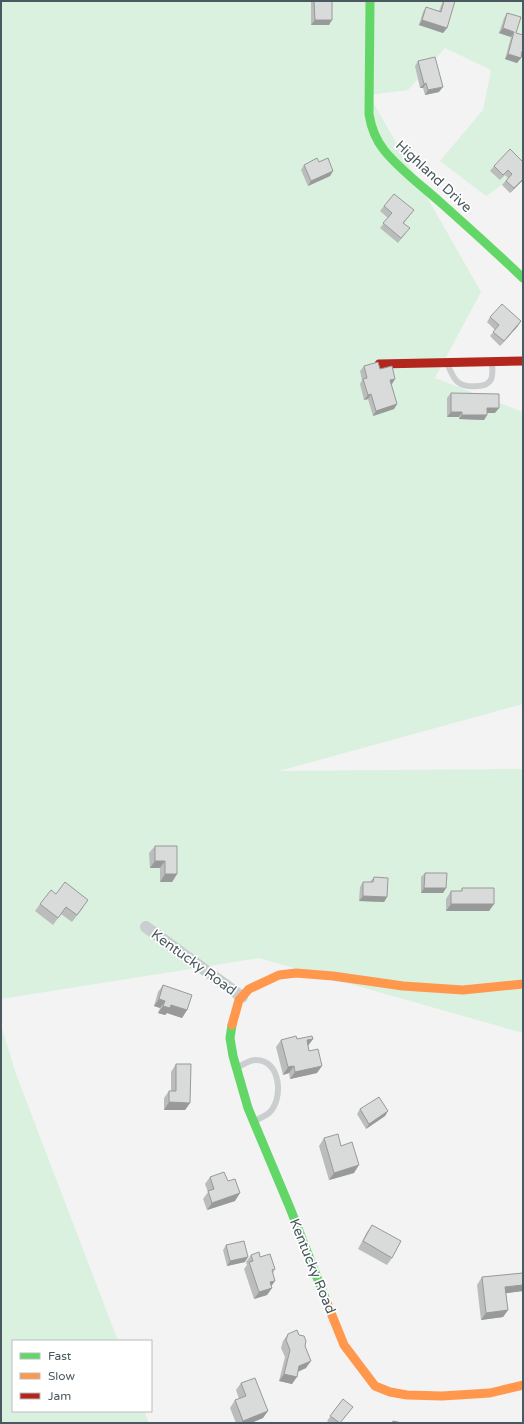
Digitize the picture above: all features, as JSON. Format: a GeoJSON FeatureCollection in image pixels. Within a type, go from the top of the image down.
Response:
{"type":"FeatureCollection","features":[{"type":"Feature","properties":{"kind":"street","name":"Highland Drive"},"geometry":{"type":"LineString","coordinates":[[370,1],[369,114],[370,124],[375,135],[384,149],[399,166],[523,278]]}},
{"type":"Feature","properties":{"kind":"street"},"geometry":{"type":"LineString","coordinates":[[379,364],[523,360]]}},
{"type":"Feature","properties":{"kind":"street","name":"Kentucky Road"},"geometry":{"type":"LineString","coordinates":[[146,927],[242,997]]}},
{"type":"Feature","properties":{"kind":"street","name":"Kentucky Road"},"geometry":{"type":"LineString","coordinates":[[523,984],[463,990],[403,986],[296,972],[279,975],[249,989],[239,1000],[233,1018],[230,1038],[236,1068],[248,1108],[290,1208],[344,1345],[375,1386],[390,1392],[407,1395],[442,1396],[490,1393],[523,1385]]}},
{"type":"Feature","properties":{"kind":"lane"},"geometry":{"type":"LineString","coordinates":[[447,363],[452,376],[459,384],[469,387],[482,386],[490,382],[492,362]]}},
{"type":"Feature","properties":{"kind":"lane"},"geometry":{"type":"LineString","coordinates":[[236,1068],[253,1060],[263,1060],[271,1065],[275,1071],[278,1088],[275,1103],[269,1112],[254,1122]]}},
{"type":"Feature","properties":{"kind":"green space"},"geometry":{"type":"Polygon","coordinates":[[[1,1],[523,1],[523,170],[486,196],[440,161],[483,110],[491,70],[445,48],[408,90],[369,95],[481,292],[435,378],[523,412],[523,704],[279,771],[523,769],[523,1033],[259,958],[1,999],[1,1]]]}},
{"type":"Feature","properties":{"kind":"green space"},"geometry":{"type":"Polygon","coordinates":[[[1,1025],[16,1074],[118,1340],[12,1340],[12,1412],[144,1412],[149,1423],[1,1423],[1,1025]]]}},
{"type":"Feature","properties":{"kind":"building"},"geometry":{"type":"Polygon","coordinates":[[[314,1],[332,1],[332,20],[315,20],[314,1]]]}},
{"type":"Feature","properties":{"kind":"building"},"geometry":{"type":"Polygon","coordinates":[[[444,1],[455,1],[447,28],[422,20],[426,7],[441,12],[444,1]]]}},
{"type":"Feature","properties":{"kind":"building"},"geometry":{"type":"Polygon","coordinates":[[[507,13],[521,17],[516,33],[523,35],[523,51],[521,58],[508,54],[514,32],[503,28],[507,13]]]}},
{"type":"Feature","properties":{"kind":"building"},"geometry":{"type":"Polygon","coordinates":[[[435,57],[443,87],[428,90],[426,83],[424,84],[418,61],[435,57]]]}},
{"type":"Feature","properties":{"kind":"building"},"geometry":{"type":"Polygon","coordinates":[[[510,149],[523,162],[523,179],[514,188],[506,181],[512,174],[508,170],[503,175],[494,166],[510,149]]]}},
{"type":"Feature","properties":{"kind":"building"},"geometry":{"type":"Polygon","coordinates":[[[317,158],[319,162],[328,158],[333,171],[311,181],[304,165],[317,158]]]}},
{"type":"Feature","properties":{"kind":"building"},"geometry":{"type":"Polygon","coordinates":[[[394,194],[414,210],[403,223],[410,228],[401,238],[383,223],[392,213],[384,206],[394,194]]]}},
{"type":"Feature","properties":{"kind":"building"},"geometry":{"type":"Polygon","coordinates":[[[502,304],[521,321],[504,341],[493,332],[499,325],[490,317],[502,304]]]}},
{"type":"Feature","properties":{"kind":"building"},"geometry":{"type":"Polygon","coordinates":[[[378,362],[380,369],[392,366],[395,379],[390,380],[397,404],[376,411],[371,394],[368,395],[363,379],[367,378],[364,366],[378,362]]]}},
{"type":"Feature","properties":{"kind":"building"},"geometry":{"type":"Polygon","coordinates":[[[451,393],[499,394],[499,408],[487,408],[487,415],[462,415],[462,412],[451,412],[451,393]]]}},
{"type":"Feature","properties":{"kind":"building"},"geometry":{"type":"Polygon","coordinates":[[[155,846],[177,846],[177,874],[165,874],[165,861],[155,861],[155,846]]]}},
{"type":"Feature","properties":{"kind":"building"},"geometry":{"type":"Polygon","coordinates":[[[425,873],[447,873],[446,888],[424,888],[425,873]]]}},
{"type":"Feature","properties":{"kind":"building"},"geometry":{"type":"Polygon","coordinates":[[[374,877],[388,878],[387,897],[363,896],[363,882],[373,882],[374,877]]]}},
{"type":"Feature","properties":{"kind":"building"},"geometry":{"type":"Polygon","coordinates":[[[65,882],[88,900],[77,915],[66,907],[58,918],[40,904],[51,890],[56,894],[65,882]]]}},
{"type":"Feature","properties":{"kind":"building"},"geometry":{"type":"Polygon","coordinates":[[[462,888],[494,888],[494,904],[451,904],[451,891],[462,891],[462,888]]]}},
{"type":"Feature","properties":{"kind":"building"},"geometry":{"type":"Polygon","coordinates":[[[163,985],[192,995],[187,1010],[171,1005],[170,1008],[163,1006],[165,1001],[159,999],[163,985]]]}},
{"type":"Feature","properties":{"kind":"building"},"geometry":{"type":"Polygon","coordinates":[[[296,1036],[297,1039],[312,1036],[313,1039],[307,1040],[309,1051],[318,1049],[322,1066],[295,1072],[294,1066],[288,1067],[281,1040],[296,1036]]]}},
{"type":"Feature","properties":{"kind":"building"},"geometry":{"type":"Polygon","coordinates":[[[176,1064],[191,1064],[190,1103],[169,1102],[169,1091],[176,1091],[176,1064]]]}},
{"type":"Feature","properties":{"kind":"building"},"geometry":{"type":"Polygon","coordinates":[[[379,1097],[388,1111],[369,1124],[360,1109],[379,1097]]]}},
{"type":"Feature","properties":{"kind":"building"},"geometry":{"type":"Polygon","coordinates":[[[338,1134],[341,1146],[352,1142],[359,1165],[334,1173],[324,1138],[338,1134]]]}},
{"type":"Feature","properties":{"kind":"building"},"geometry":{"type":"Polygon","coordinates":[[[224,1172],[228,1181],[235,1179],[240,1193],[212,1203],[208,1191],[214,1189],[210,1177],[224,1172]]]}},
{"type":"Feature","properties":{"kind":"building"},"geometry":{"type":"Polygon","coordinates":[[[372,1225],[401,1241],[392,1258],[363,1241],[372,1225]]]}},
{"type":"Feature","properties":{"kind":"building"},"geometry":{"type":"Polygon","coordinates":[[[244,1241],[248,1257],[230,1261],[226,1245],[244,1241]]]}},
{"type":"Feature","properties":{"kind":"building"},"geometry":{"type":"Polygon","coordinates":[[[259,1252],[260,1257],[270,1254],[275,1269],[272,1270],[275,1281],[270,1282],[272,1288],[259,1292],[249,1262],[253,1261],[251,1255],[259,1252]]]}},
{"type":"Feature","properties":{"kind":"building"},"geometry":{"type":"Polygon","coordinates":[[[523,1273],[523,1285],[505,1287],[508,1310],[486,1313],[482,1277],[523,1273]]]}},
{"type":"Feature","properties":{"kind":"building"},"geometry":{"type":"Polygon","coordinates":[[[297,1330],[299,1335],[304,1336],[306,1341],[305,1346],[311,1361],[299,1366],[297,1377],[284,1374],[290,1350],[286,1340],[288,1334],[297,1330]]]}},
{"type":"Feature","properties":{"kind":"building"},"geometry":{"type":"Polygon","coordinates":[[[255,1378],[268,1411],[243,1421],[235,1400],[246,1396],[241,1383],[255,1378]]]}},
{"type":"Feature","properties":{"kind":"building"},"geometry":{"type":"Polygon","coordinates":[[[343,1399],[353,1407],[340,1423],[330,1416],[343,1399]]]}},
{"type":"Feature","properties":{"kind":"traffic: fast"},"geometry":{"type":"LineString","coordinates":[[370,1],[369,114],[376,138],[384,150],[404,171],[523,278]]}},
{"type":"Feature","properties":{"kind":"traffic: fast"},"geometry":{"type":"LineString","coordinates":[[232,1025],[230,1038],[233,1056],[248,1108],[290,1208],[327,1303]]}},
{"type":"Feature","properties":{"kind":"traffic: slow"},"geometry":{"type":"LineString","coordinates":[[232,1025],[239,1000],[249,989],[279,975],[296,973],[333,976],[403,986],[463,990],[523,984]]}},
{"type":"Feature","properties":{"kind":"traffic: slow"},"geometry":{"type":"LineString","coordinates":[[327,1303],[344,1345],[375,1386],[390,1392],[407,1395],[442,1396],[490,1393],[523,1385]]}},
{"type":"Feature","properties":{"kind":"traffic: jam"},"geometry":{"type":"LineString","coordinates":[[379,364],[523,361]]}}]}
